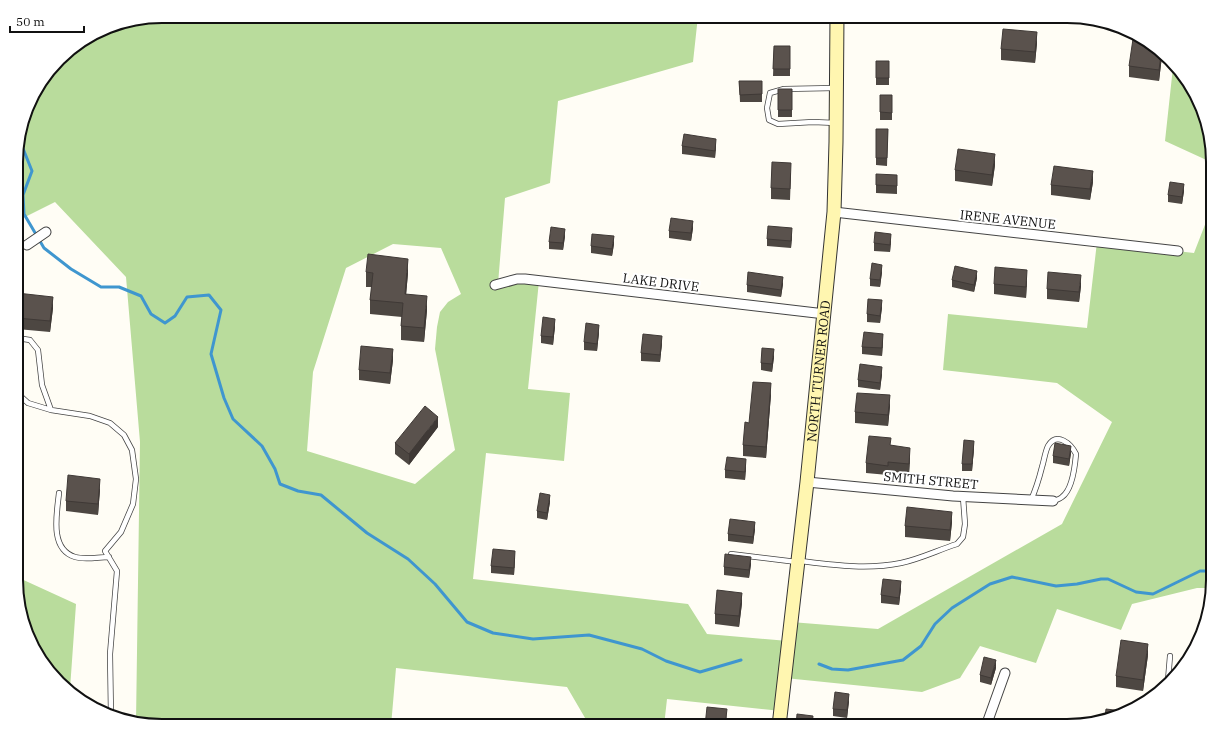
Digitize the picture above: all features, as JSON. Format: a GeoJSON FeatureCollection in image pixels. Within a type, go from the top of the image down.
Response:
{"type":"FeatureCollection","features":[{"type":"Feature","properties":{"kind":"street","name":"NORTH TURNER ROAD"},"geometry":{"type":"LineString","coordinates":[[780,719],[825,314],[834,212],[837,23]]}},
{"type":"Feature","properties":{"kind":"street","name":"IRENE AVENUE"},"geometry":{"type":"LineString","coordinates":[[834,212],[1178,251]]}},
{"type":"Feature","properties":{"kind":"street"},"geometry":{"type":"LineString","coordinates":[[27,245],[46,232]]}},
{"type":"Feature","properties":{"kind":"street","name":"LAKE DRIVE"},"geometry":{"type":"LineString","coordinates":[[495,285],[525,279],[825,314]]}},
{"type":"Feature","properties":{"kind":"street","name":"SMITH STREET"},"geometry":{"type":"LineString","coordinates":[[807,482],[963,496],[1053,501]]}},
{"type":"Feature","properties":{"kind":"street"},"geometry":{"type":"LineString","coordinates":[[989,719],[1005,673]]}},
{"type":"Feature","properties":{"kind":"lane"},"geometry":{"type":"LineString","coordinates":[[836,88],[784,90],[770,93],[767,108],[769,120],[778,124],[813,122],[836,123]]}},
{"type":"Feature","properties":{"kind":"lane"},"geometry":{"type":"LineString","coordinates":[[23,339],[30,340],[38,350],[42,385],[51,410]]}},
{"type":"Feature","properties":{"kind":"lane"},"geometry":{"type":"LineString","coordinates":[[23,398],[28,403],[51,410],[90,416],[110,423],[124,435],[132,450],[136,478],[133,504],[121,532],[105,552],[117,572],[110,654],[112,709]]}},
{"type":"Feature","properties":{"kind":"lane"},"geometry":{"type":"LineString","coordinates":[[1031,500],[1038,485],[1048,447],[1052,441],[1057,439],[1063,440],[1072,446],[1076,454],[1070,485],[1066,493],[1061,498],[1053,501]]}},
{"type":"Feature","properties":{"kind":"lane"},"geometry":{"type":"LineString","coordinates":[[59,493],[56,527],[59,541],[64,551],[75,557],[108,557]]}},
{"type":"Feature","properties":{"kind":"lane"},"geometry":{"type":"LineString","coordinates":[[731,554],[839,566],[884,566],[902,563],[956,544],[962,537],[965,524],[963,496]]}},
{"type":"Feature","properties":{"kind":"lane"},"geometry":{"type":"LineString","coordinates":[[1168,675],[1170,656]]}},
{"type":"Feature","properties":{"kind":"green space"},"geometry":{"type":"Polygon","coordinates":[[[162,23],[697,23],[693,62],[558,101],[550,183],[505,198],[498,284],[539,281],[528,389],[570,393],[564,461],[486,453],[473,579],[688,604],[707,634],[788,641],[791,622],[878,629],[1062,524],[1112,422],[1057,383],[943,370],[948,314],[1087,328],[1097,242],[1194,253],[1206,222],[1206,588],[1197,588],[1132,604],[1121,630],[1057,609],[1036,663],[980,646],[960,678],[922,692],[785,678],[781,711],[667,699],[665,719],[586,719],[567,687],[396,668],[392,719],[162,719],[136,716],[140,442],[126,277],[55,202],[23,218],[24,144],[30,117],[46,85],[70,58],[85,46],[117,30],[144,24],[162,23]],[[393,244],[346,268],[313,372],[307,451],[415,484],[455,450],[435,349],[440,312],[448,302],[461,294],[441,248],[393,244]]]}},
{"type":"Feature","properties":{"kind":"green space"},"geometry":{"type":"Polygon","coordinates":[[[1172,72],[1187,93],[1199,117],[1206,160],[1165,141],[1172,72]]]}},
{"type":"Feature","properties":{"kind":"green space"},"geometry":{"type":"Polygon","coordinates":[[[23,580],[76,604],[70,684],[46,657],[34,633],[24,598],[23,580]]]}},
{"type":"Feature","properties":{"kind":"building"},"geometry":{"type":"Polygon","coordinates":[[[1003,29],[1037,32],[1035,52],[1001,49],[1003,29]]]}},
{"type":"Feature","properties":{"kind":"building"},"geometry":{"type":"Polygon","coordinates":[[[1133,40],[1152,52],[1160,60],[1159,70],[1129,66],[1133,40]]]}},
{"type":"Feature","properties":{"kind":"building"},"geometry":{"type":"Polygon","coordinates":[[[774,46],[790,46],[790,69],[773,69],[774,46]]]}},
{"type":"Feature","properties":{"kind":"building"},"geometry":{"type":"Polygon","coordinates":[[[876,61],[889,61],[889,78],[876,78],[876,61]]]}},
{"type":"Feature","properties":{"kind":"building"},"geometry":{"type":"Polygon","coordinates":[[[739,81],[762,81],[762,94],[740,95],[739,81]]]}},
{"type":"Feature","properties":{"kind":"building"},"geometry":{"type":"Polygon","coordinates":[[[778,89],[792,89],[792,110],[778,110],[778,89]]]}},
{"type":"Feature","properties":{"kind":"building"},"geometry":{"type":"Polygon","coordinates":[[[880,95],[892,95],[892,113],[880,112],[880,95]]]}},
{"type":"Feature","properties":{"kind":"building"},"geometry":{"type":"Polygon","coordinates":[[[876,129],[888,129],[887,158],[876,158],[876,129]]]}},
{"type":"Feature","properties":{"kind":"building"},"geometry":{"type":"Polygon","coordinates":[[[684,134],[716,139],[715,151],[682,146],[684,134]]]}},
{"type":"Feature","properties":{"kind":"building"},"geometry":{"type":"Polygon","coordinates":[[[958,149],[995,154],[992,175],[955,170],[958,149]]]}},
{"type":"Feature","properties":{"kind":"building"},"geometry":{"type":"Polygon","coordinates":[[[772,162],[791,163],[790,189],[771,188],[772,162]]]}},
{"type":"Feature","properties":{"kind":"building"},"geometry":{"type":"Polygon","coordinates":[[[1054,166],[1093,171],[1090,189],[1051,185],[1054,166]]]}},
{"type":"Feature","properties":{"kind":"building"},"geometry":{"type":"Polygon","coordinates":[[[876,174],[897,175],[897,186],[876,185],[876,174]]]}},
{"type":"Feature","properties":{"kind":"building"},"geometry":{"type":"Polygon","coordinates":[[[1170,182],[1184,184],[1182,197],[1168,195],[1170,182]]]}},
{"type":"Feature","properties":{"kind":"building"},"geometry":{"type":"Polygon","coordinates":[[[671,218],[693,221],[691,233],[669,231],[671,218]]]}},
{"type":"Feature","properties":{"kind":"building"},"geometry":{"type":"Polygon","coordinates":[[[768,226],[792,228],[791,241],[767,239],[768,226]]]}},
{"type":"Feature","properties":{"kind":"building"},"geometry":{"type":"Polygon","coordinates":[[[551,227],[565,229],[563,243],[549,242],[551,227]]]}},
{"type":"Feature","properties":{"kind":"building"},"geometry":{"type":"Polygon","coordinates":[[[875,232],[891,234],[890,245],[874,243],[875,232]]]}},
{"type":"Feature","properties":{"kind":"building"},"geometry":{"type":"Polygon","coordinates":[[[592,234],[614,236],[612,249],[591,246],[592,234]]]}},
{"type":"Feature","properties":{"kind":"building"},"geometry":{"type":"Polygon","coordinates":[[[368,254],[408,259],[405,294],[427,296],[424,328],[401,326],[403,303],[370,300],[373,273],[366,272],[368,254]]]}},
{"type":"Feature","properties":{"kind":"building"},"geometry":{"type":"Polygon","coordinates":[[[872,263],[882,265],[880,280],[870,279],[872,263]]]}},
{"type":"Feature","properties":{"kind":"building"},"geometry":{"type":"Polygon","coordinates":[[[955,266],[977,271],[974,285],[952,280],[955,266]]]}},
{"type":"Feature","properties":{"kind":"building"},"geometry":{"type":"Polygon","coordinates":[[[995,267],[1027,270],[1026,287],[994,284],[995,267]]]}},
{"type":"Feature","properties":{"kind":"building"},"geometry":{"type":"Polygon","coordinates":[[[748,272],[783,277],[781,290],[747,285],[748,272]]]}},
{"type":"Feature","properties":{"kind":"building"},"geometry":{"type":"Polygon","coordinates":[[[1048,272],[1081,275],[1079,292],[1047,289],[1048,272]]]}},
{"type":"Feature","properties":{"kind":"building"},"geometry":{"type":"Polygon","coordinates":[[[23,294],[53,297],[50,321],[23,319],[23,294]]]}},
{"type":"Feature","properties":{"kind":"building"},"geometry":{"type":"Polygon","coordinates":[[[868,299],[882,300],[880,316],[867,314],[868,299]]]}},
{"type":"Feature","properties":{"kind":"building"},"geometry":{"type":"Polygon","coordinates":[[[543,317],[555,319],[553,337],[541,336],[543,317]]]}},
{"type":"Feature","properties":{"kind":"building"},"geometry":{"type":"Polygon","coordinates":[[[586,323],[599,325],[597,344],[584,342],[586,323]]]}},
{"type":"Feature","properties":{"kind":"building"},"geometry":{"type":"Polygon","coordinates":[[[864,332],[883,334],[882,348],[862,347],[864,332]]]}},
{"type":"Feature","properties":{"kind":"building"},"geometry":{"type":"Polygon","coordinates":[[[643,334],[662,336],[660,355],[641,353],[643,334]]]}},
{"type":"Feature","properties":{"kind":"building"},"geometry":{"type":"Polygon","coordinates":[[[361,346],[393,349],[390,373],[359,370],[361,346]]]}},
{"type":"Feature","properties":{"kind":"building"},"geometry":{"type":"Polygon","coordinates":[[[762,348],[774,349],[772,364],[761,363],[762,348]]]}},
{"type":"Feature","properties":{"kind":"building"},"geometry":{"type":"Polygon","coordinates":[[[860,364],[882,367],[880,383],[858,380],[860,364]]]}},
{"type":"Feature","properties":{"kind":"building"},"geometry":{"type":"Polygon","coordinates":[[[753,382],[771,383],[766,447],[743,445],[745,422],[749,423],[753,382]]]}},
{"type":"Feature","properties":{"kind":"building"},"geometry":{"type":"Polygon","coordinates":[[[857,393],[890,395],[888,415],[855,412],[857,393]]]}},
{"type":"Feature","properties":{"kind":"building"},"geometry":{"type":"Polygon","coordinates":[[[425,406],[438,417],[409,454],[395,443],[425,406]]]}},
{"type":"Feature","properties":{"kind":"building"},"geometry":{"type":"Polygon","coordinates":[[[869,436],[891,438],[890,445],[910,448],[909,464],[888,462],[888,466],[866,463],[869,436]]]}},
{"type":"Feature","properties":{"kind":"building"},"geometry":{"type":"Polygon","coordinates":[[[964,440],[974,441],[972,464],[962,464],[964,440]]]}},
{"type":"Feature","properties":{"kind":"building"},"geometry":{"type":"Polygon","coordinates":[[[1055,443],[1071,446],[1069,459],[1053,456],[1055,443]]]}},
{"type":"Feature","properties":{"kind":"building"},"geometry":{"type":"Polygon","coordinates":[[[727,457],[746,459],[745,472],[725,470],[727,457]]]}},
{"type":"Feature","properties":{"kind":"building"},"geometry":{"type":"Polygon","coordinates":[[[68,475],[100,479],[98,504],[66,501],[68,475]]]}},
{"type":"Feature","properties":{"kind":"building"},"geometry":{"type":"Polygon","coordinates":[[[540,493],[550,495],[547,513],[537,511],[540,493]]]}},
{"type":"Feature","properties":{"kind":"building"},"geometry":{"type":"Polygon","coordinates":[[[907,507],[952,512],[950,530],[905,526],[907,507]]]}},
{"type":"Feature","properties":{"kind":"building"},"geometry":{"type":"Polygon","coordinates":[[[730,519],[755,522],[753,537],[728,534],[730,519]]]}},
{"type":"Feature","properties":{"kind":"building"},"geometry":{"type":"Polygon","coordinates":[[[493,549],[515,551],[514,568],[491,566],[493,549]]]}},
{"type":"Feature","properties":{"kind":"building"},"geometry":{"type":"Polygon","coordinates":[[[725,554],[751,557],[749,570],[724,567],[725,554]]]}},
{"type":"Feature","properties":{"kind":"building"},"geometry":{"type":"Polygon","coordinates":[[[883,579],[901,581],[899,598],[881,595],[883,579]]]}},
{"type":"Feature","properties":{"kind":"building"},"geometry":{"type":"Polygon","coordinates":[[[717,590],[742,593],[739,616],[715,614],[717,590]]]}},
{"type":"Feature","properties":{"kind":"building"},"geometry":{"type":"Polygon","coordinates":[[[1121,640],[1148,644],[1143,680],[1116,676],[1121,640]]]}},
{"type":"Feature","properties":{"kind":"building"},"geometry":{"type":"Polygon","coordinates":[[[984,657],[996,660],[991,678],[980,675],[984,657]]]}},
{"type":"Feature","properties":{"kind":"building"},"geometry":{"type":"Polygon","coordinates":[[[835,692],[849,694],[847,710],[833,709],[835,692]]]}},
{"type":"Feature","properties":{"kind":"building"},"geometry":{"type":"Polygon","coordinates":[[[707,707],[727,709],[726,719],[706,719],[707,707]]]}},
{"type":"Feature","properties":{"kind":"building"},"geometry":{"type":"Polygon","coordinates":[[[1106,709],[1116,710],[1112,712],[1105,713],[1106,709]]]}},
{"type":"Feature","properties":{"kind":"building"},"geometry":{"type":"Polygon","coordinates":[[[797,714],[813,716],[813,719],[797,719],[797,714]]]}},
{"type":"Feature","properties":{"kind":"waterway"},"geometry":{"type":"LineString","coordinates":[[23,195],[32,171],[24,150]]}},
{"type":"Feature","properties":{"kind":"waterway"},"geometry":{"type":"LineString","coordinates":[[23,195],[24,214],[44,248],[71,269],[101,287],[119,287],[141,296],[151,314],[165,323],[175,316],[187,297],[209,295],[221,310],[211,354],[224,398],[233,419],[262,446],[275,469],[280,484],[298,491],[321,495],[367,533],[408,559],[435,584],[467,622],[493,633],[533,639],[589,635],[642,649],[666,661],[700,672],[741,660]]}},
{"type":"Feature","properties":{"kind":"waterway"},"geometry":{"type":"LineString","coordinates":[[819,664],[832,669],[848,670],[903,660],[921,646],[935,624],[952,608],[990,584],[1012,577],[1056,586],[1108,579],[1136,592],[1153,594],[1200,571],[1206,571]]}}]}
